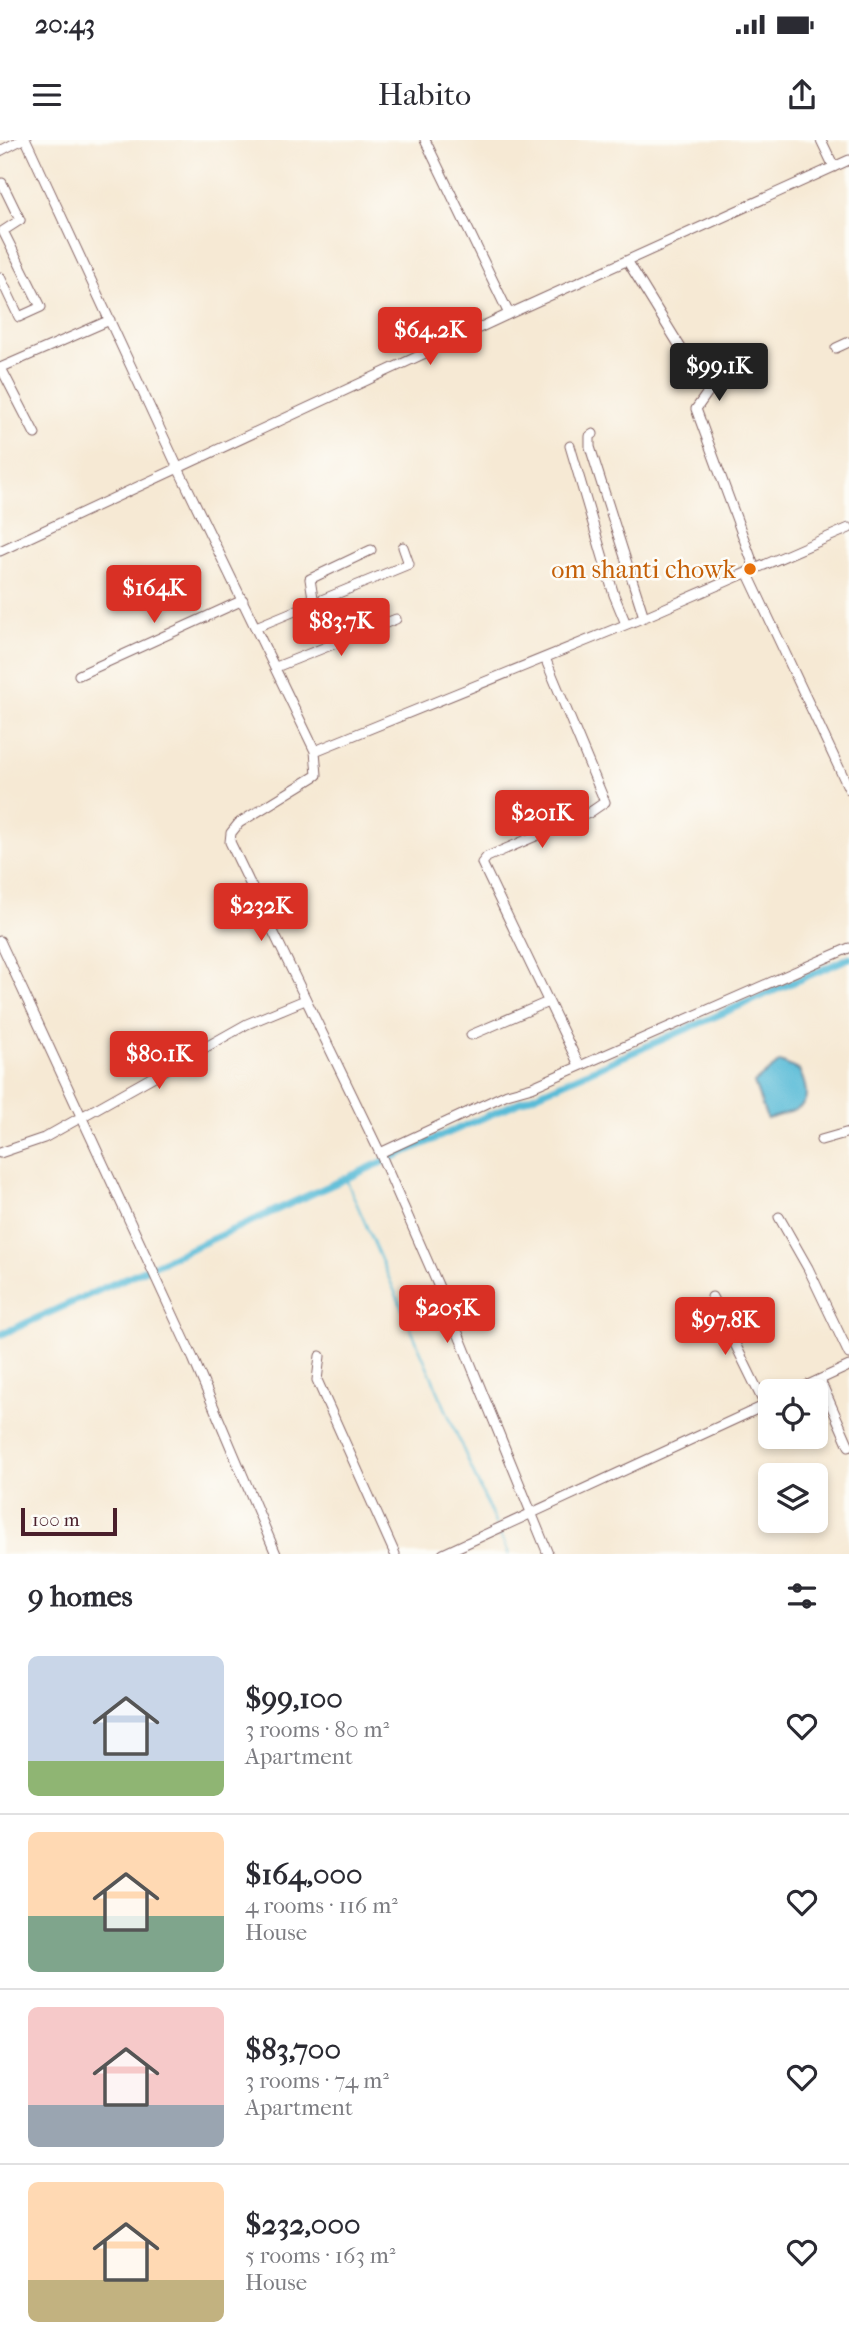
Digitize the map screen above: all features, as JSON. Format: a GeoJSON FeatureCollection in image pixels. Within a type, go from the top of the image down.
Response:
{"type":"FeatureCollection","features":[{"type":"Feature","properties":{"kind":"street"},"geometry":{"type":"LineString","coordinates":[[0,151],[24,140],[178,468],[316,751],[317,775],[239,823],[231,833],[230,842],[382,1160],[548,1554]]}},
{"type":"Feature","properties":{"kind":"street"},"geometry":{"type":"LineString","coordinates":[[425,140],[509,313]]}},
{"type":"Feature","properties":{"kind":"street"},"geometry":{"type":"LineString","coordinates":[[821,140],[834,167]]}},
{"type":"Feature","properties":{"kind":"street"},"geometry":{"type":"LineString","coordinates":[[0,551],[509,313],[628,262],[849,160]]}},
{"type":"Feature","properties":{"kind":"street"},"geometry":{"type":"LineString","coordinates":[[0,277],[19,317],[41,307],[3,231],[20,220],[2,183]]}},
{"type":"Feature","properties":{"kind":"street"},"geometry":{"type":"LineString","coordinates":[[628,262],[708,392],[696,410],[751,571],[849,789]]}},
{"type":"Feature","properties":{"kind":"street"},"geometry":{"type":"LineString","coordinates":[[35,434],[0,368],[110,320]]}},
{"type":"Feature","properties":{"kind":"street"},"geometry":{"type":"LineString","coordinates":[[836,348],[849,342]]}},
{"type":"Feature","properties":{"kind":"street"},"geometry":{"type":"LineString","coordinates":[[593,434],[590,436],[590,447],[644,617]]}},
{"type":"Feature","properties":{"kind":"street"},"geometry":{"type":"LineString","coordinates":[[570,446],[614,594],[626,624]]}},
{"type":"Feature","properties":{"kind":"street"},"geometry":{"type":"LineString","coordinates":[[316,751],[644,617],[849,528]]}},
{"type":"Feature","properties":{"kind":"street"},"geometry":{"type":"LineString","coordinates":[[256,627],[409,565],[403,547]]}},
{"type":"Feature","properties":{"kind":"street"},"geometry":{"type":"LineString","coordinates":[[314,604],[310,579],[371,550]]}},
{"type":"Feature","properties":{"kind":"street"},"geometry":{"type":"LineString","coordinates":[[79,675],[243,600]]}},
{"type":"Feature","properties":{"kind":"street"},"geometry":{"type":"LineString","coordinates":[[275,667],[396,619]]}},
{"type":"Feature","properties":{"kind":"street"},"geometry":{"type":"LineString","coordinates":[[545,658],[605,802],[571,821],[487,857],[482,863],[579,1065]]}},
{"type":"Feature","properties":{"kind":"street"},"geometry":{"type":"LineString","coordinates":[[0,941],[4,961],[83,1117],[154,1272],[276,1554]]}},
{"type":"Feature","properties":{"kind":"street"},"geometry":{"type":"LineString","coordinates":[[382,1160],[507,1094],[533,1087],[849,948]]}},
{"type":"Feature","properties":{"kind":"street"},"geometry":{"type":"LineString","coordinates":[[0,1153],[44,1138],[247,1024],[306,1000]]}},
{"type":"Feature","properties":{"kind":"street"},"geometry":{"type":"LineString","coordinates":[[471,1035],[548,1002]]}},
{"type":"Feature","properties":{"kind":"street"},"geometry":{"type":"LineString","coordinates":[[821,1140],[849,1132]]}},
{"type":"Feature","properties":{"kind":"street"},"geometry":{"type":"LineString","coordinates":[[779,1217],[808,1268],[849,1354]]}},
{"type":"Feature","properties":{"kind":"street"},"geometry":{"type":"LineString","coordinates":[[712,1297],[758,1385]]}},
{"type":"Feature","properties":{"kind":"street"},"geometry":{"type":"LineString","coordinates":[[320,1356],[317,1380],[395,1554]]}},
{"type":"Feature","properties":{"kind":"street"},"geometry":{"type":"LineString","coordinates":[[822,1379],[849,1366]]}},
{"type":"Feature","properties":{"kind":"street"},"geometry":{"type":"LineString","coordinates":[[828,1398],[849,1446]]}},
{"type":"Feature","properties":{"kind":"street"},"geometry":{"type":"LineString","coordinates":[[443,1554],[758,1409]]}},
{"type":"Feature","properties":{"kind":"water"},"geometry":{"type":"Polygon","coordinates":[[[780,1062],[799,1070],[806,1092],[805,1100],[796,1110],[767,1119],[754,1083],[780,1062]]]}},
{"type":"Feature","properties":{"kind":"waterway"},"geometry":{"type":"LineString","coordinates":[[0,1335],[391,1158],[849,958]]}},
{"type":"Feature","properties":{"kind":"waterway"},"geometry":{"type":"LineString","coordinates":[[346,1179],[496,1525]]}},
{"type":"Feature","properties":{"kind":"waterway"},"geometry":{"type":"LineString","coordinates":[[500,1534],[509,1554]]}},
{"type":"Feature","properties":{"kind":"place","name":"om shanti chowk"},"geometry":{"type":"Point","coordinates":[750,569]}}]}
